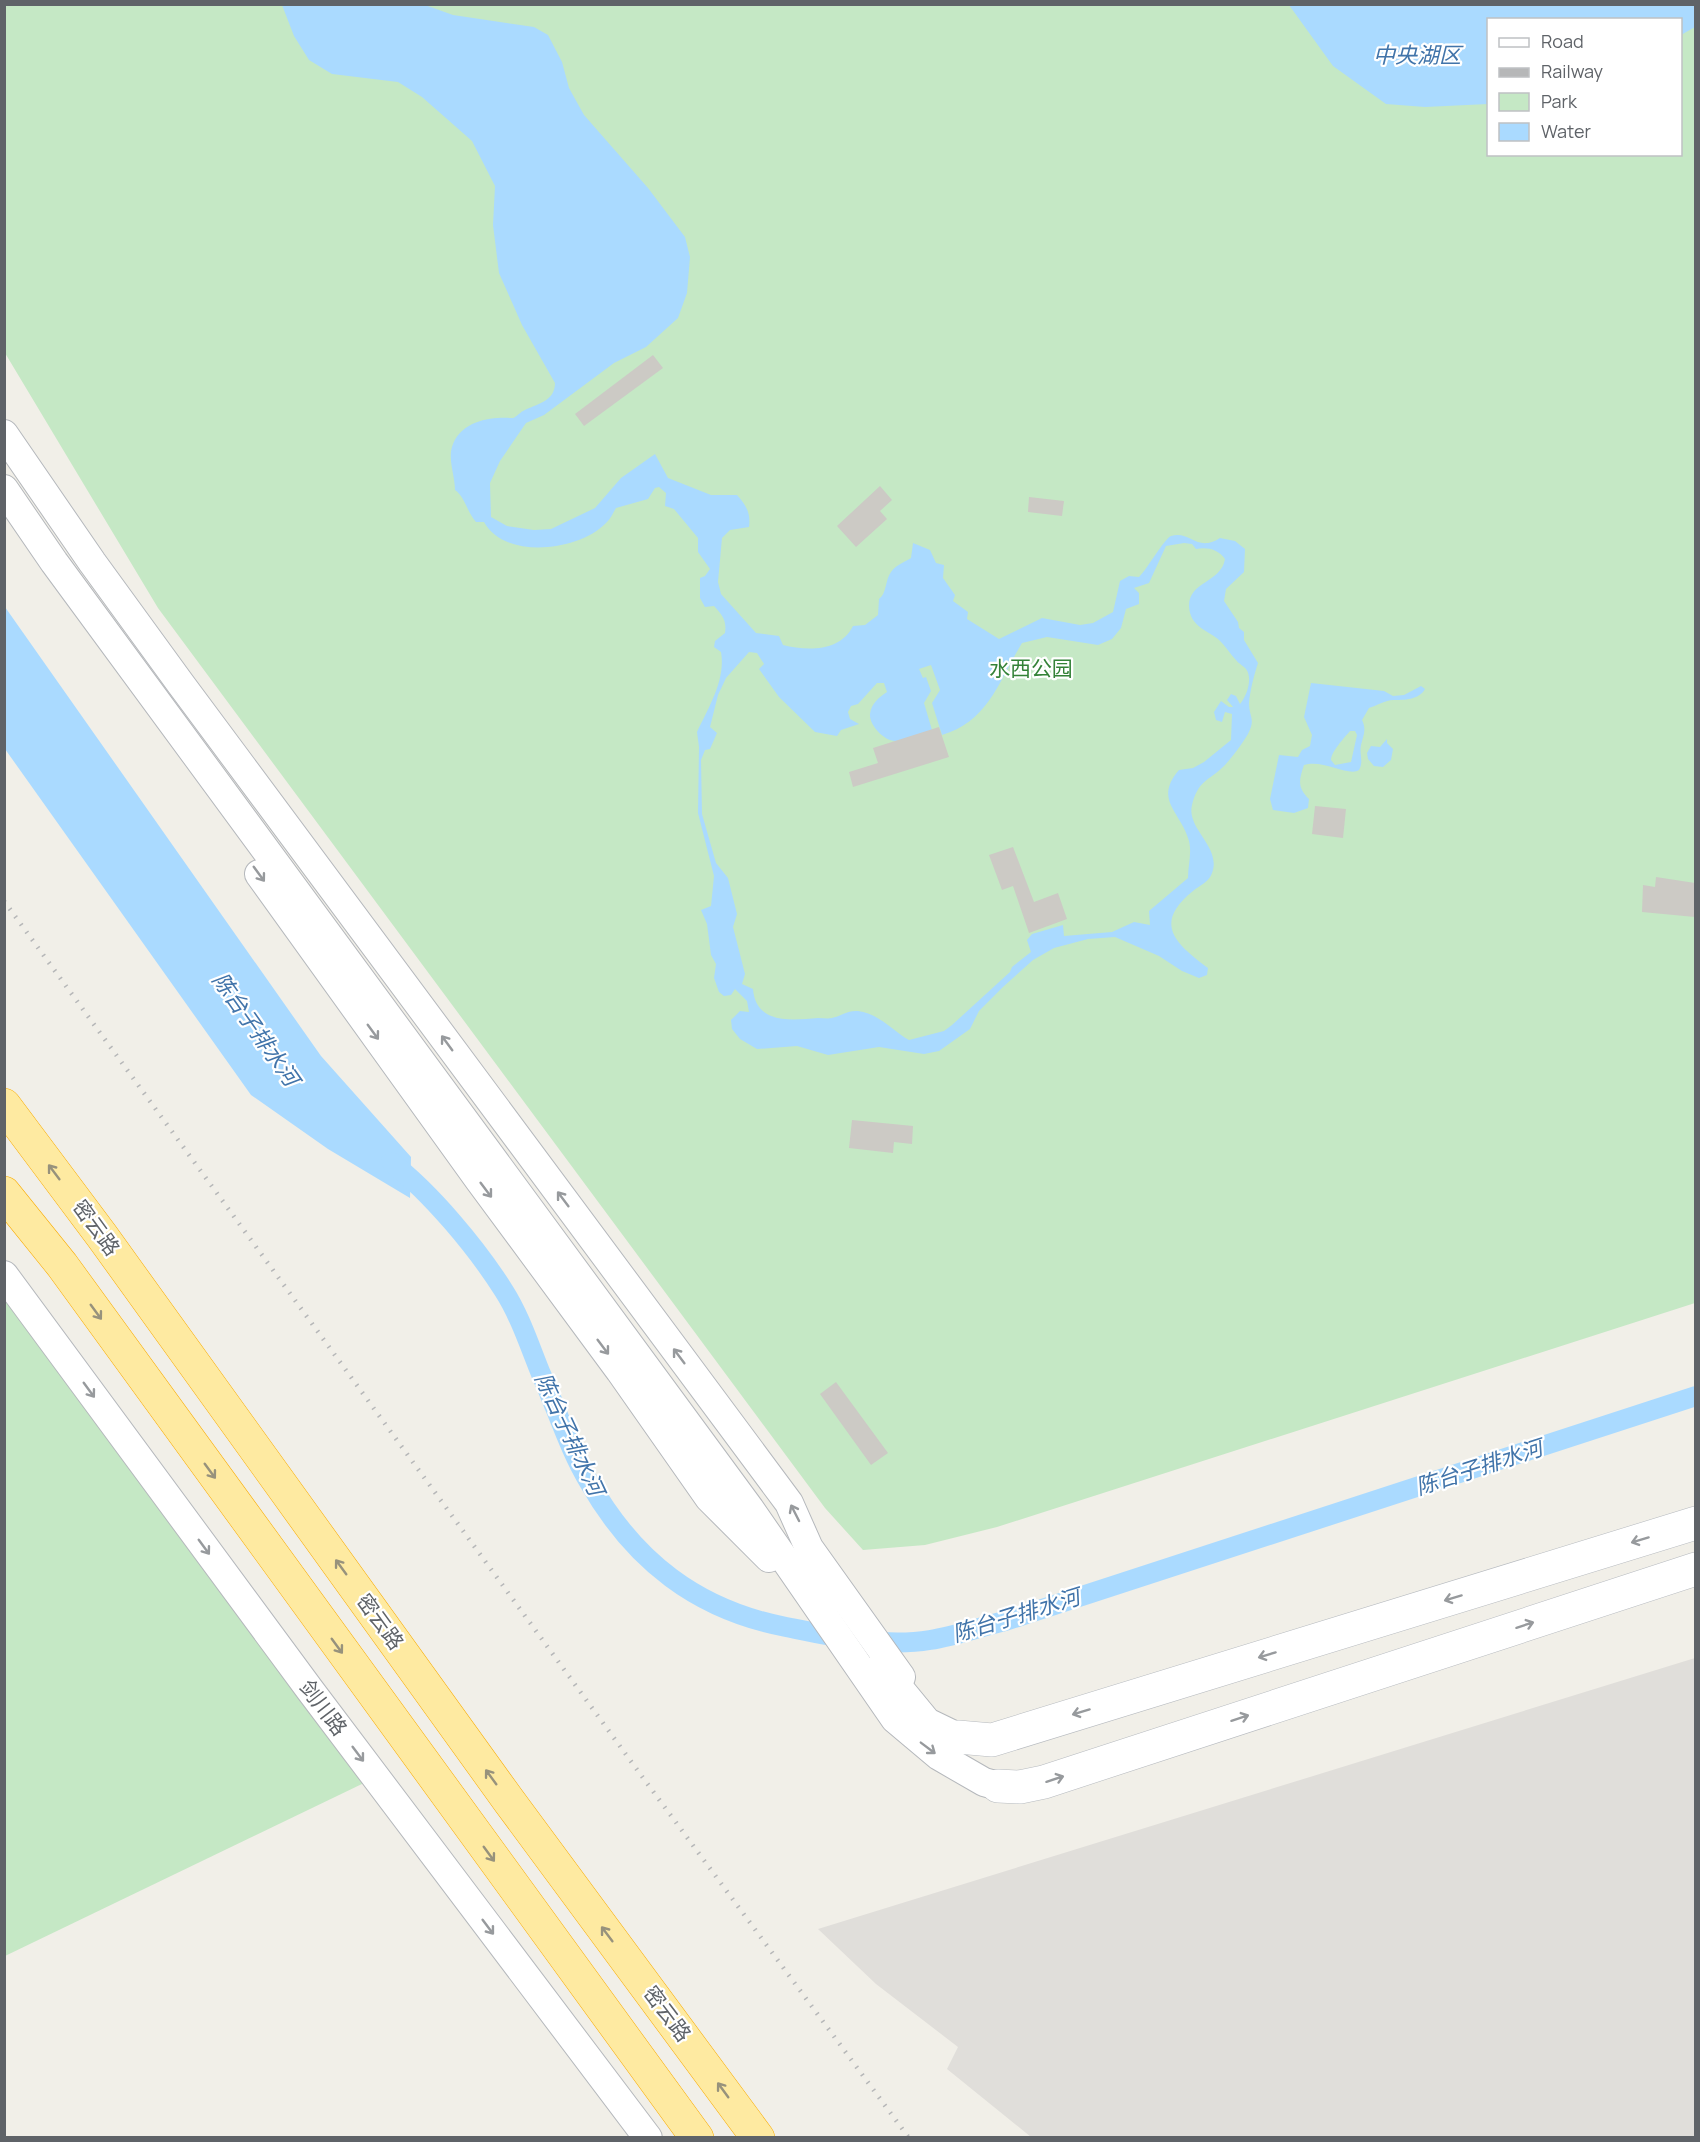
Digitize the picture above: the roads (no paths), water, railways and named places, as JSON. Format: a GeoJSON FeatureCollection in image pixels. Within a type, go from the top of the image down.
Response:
{"type":"FeatureCollection","features":[{"type":"Feature","properties":{"kind":"highway","name":"密云路"},"geometry":{"type":"LineString","coordinates":[[4,1105],[109,1245],[508,1801],[758,2138]]}},
{"type":"Feature","properties":{"kind":"highway"},"geometry":{"type":"LineString","coordinates":[[4,1193],[62,1265],[697,2138]]}},
{"type":"Feature","properties":{"kind":"main road"},"geometry":{"type":"LineString","coordinates":[[958,1737],[992,1740],[1695,1523]]}},
{"type":"Feature","properties":{"kind":"main road"},"geometry":{"type":"LineString","coordinates":[[998,1786],[1020,1787],[1044,1782],[1695,1569]]}},
{"type":"Feature","properties":{"kind":"street"},"geometry":{"type":"LineString","coordinates":[[4,435],[180,683],[789,1503],[809,1548],[810,1583]]}},
{"type":"Feature","properties":{"kind":"street"},"geometry":{"type":"LineString","coordinates":[[4,469],[51,539],[644,1350],[906,1715],[939,1756],[984,1782],[998,1786]]}},
{"type":"Feature","properties":{"kind":"street"},"geometry":{"type":"LineString","coordinates":[[4,489],[79,596],[750,1509],[810,1583]]}},
{"type":"Feature","properties":{"kind":"street"},"geometry":{"type":"LineString","coordinates":[[4,519],[710,1498],[772,1560],[810,1583]]}},
{"type":"Feature","properties":{"kind":"street","name":"剑川路"},"geometry":{"type":"LineString","coordinates":[[4,1275],[310,1690],[648,2138]]}},
{"type":"Feature","properties":{"kind":"street"},"geometry":{"type":"LineString","coordinates":[[906,1715],[958,1737]]}},
{"type":"Feature","properties":{"kind":"water"},"geometry":{"type":"Polygon","coordinates":[[[282,5],[425,5],[453,15],[534,27],[548,35],[562,62],[569,88],[584,115],[648,188],[685,237],[690,257],[687,293],[678,318],[646,347],[614,363],[544,415],[526,423],[500,461],[490,483],[491,517],[507,526],[534,530],[551,529],[595,508],[621,478],[655,454],[668,478],[711,495],[737,495],[743,502],[748,513],[749,527],[730,530],[722,538],[718,582],[721,594],[756,633],[779,636],[783,645],[802,648],[822,648],[831,645],[847,635],[853,626],[865,625],[878,615],[879,599],[889,575],[895,568],[911,558],[913,543],[930,550],[936,563],[944,565],[943,578],[955,595],[953,601],[968,612],[967,619],[999,639],[1042,618],[1080,625],[1093,623],[1113,612],[1120,581],[1129,576],[1139,577],[1164,542],[1171,536],[1183,536],[1205,543],[1220,538],[1235,541],[1245,549],[1244,572],[1226,589],[1224,601],[1238,622],[1239,628],[1244,632],[1244,640],[1258,663],[1249,703],[1252,725],[1233,756],[1200,786],[1194,797],[1192,814],[1194,822],[1208,846],[1214,864],[1209,878],[1181,903],[1171,924],[1178,942],[1208,968],[1207,975],[1199,978],[1182,971],[1159,956],[1115,937],[1088,939],[1054,948],[1033,960],[979,1011],[970,1029],[939,1051],[924,1054],[879,1047],[828,1055],[797,1046],[757,1049],[740,1039],[732,1029],[731,1020],[740,1011],[749,1012],[747,1001],[735,989],[731,995],[724,996],[719,992],[714,978],[716,964],[711,955],[707,924],[701,910],[711,906],[714,876],[698,813],[699,747],[697,732],[719,683],[721,652],[714,647],[715,641],[725,633],[725,621],[714,606],[705,607],[700,598],[700,578],[705,576],[710,569],[698,552],[698,538],[674,509],[665,506],[666,493],[659,487],[655,488],[648,499],[616,508],[607,522],[593,533],[560,545],[524,546],[508,542],[494,534],[484,522],[476,522],[455,490],[451,461],[453,444],[458,436],[471,425],[487,419],[514,418],[523,411],[544,402],[552,394],[555,383],[522,325],[499,273],[493,225],[495,186],[472,141],[422,97],[398,82],[332,74],[309,60],[294,36],[282,5]],[[1192,544],[1166,546],[1149,583],[1134,588],[1139,593],[1139,604],[1126,609],[1121,628],[1112,639],[1098,645],[1047,637],[1022,643],[999,685],[981,710],[958,729],[942,735],[932,703],[940,690],[931,665],[919,669],[923,678],[926,677],[931,691],[924,703],[932,730],[895,741],[882,735],[870,718],[874,704],[887,692],[884,683],[877,683],[858,704],[851,706],[848,712],[850,719],[859,724],[841,730],[837,736],[815,732],[779,697],[759,669],[764,664],[757,653],[749,652],[726,678],[718,695],[710,727],[717,733],[710,749],[705,750],[701,760],[702,814],[716,863],[728,878],[737,914],[733,927],[745,974],[742,984],[753,989],[761,1009],[768,1015],[787,1019],[830,1018],[851,1011],[865,1012],[909,1040],[944,1031],[952,1025],[1010,972],[1012,967],[1031,952],[1027,940],[1032,934],[1063,925],[1064,936],[1112,932],[1134,922],[1150,925],[1149,911],[1188,878],[1190,846],[1185,831],[1171,806],[1168,790],[1172,780],[1179,770],[1193,768],[1204,762],[1231,740],[1232,714],[1225,712],[1222,722],[1216,720],[1214,712],[1221,701],[1233,707],[1227,700],[1231,694],[1236,696],[1240,704],[1247,692],[1249,682],[1245,668],[1221,641],[1195,623],[1192,618],[1190,598],[1199,586],[1218,573],[1225,559],[1216,551],[1196,549],[1192,544]]]}},
{"type":"Feature","properties":{"kind":"water","name":"中央湖区"},"geometry":{"type":"Polygon","coordinates":[[[1289,5],[1695,5],[1695,27],[1682,34],[1682,18],[1487,18],[1487,104],[1425,107],[1386,104],[1333,66],[1289,5]]]}},
{"type":"Feature","properties":{"kind":"water"},"geometry":{"type":"Polygon","coordinates":[[[5,607],[321,1056],[411,1157],[410,1198],[328,1149],[251,1095],[5,749],[5,607]]]}},
{"type":"Feature","properties":{"kind":"water"},"geometry":{"type":"Polygon","coordinates":[[[1311,683],[1384,691],[1393,696],[1404,695],[1421,686],[1425,689],[1415,697],[1390,700],[1369,708],[1362,720],[1364,730],[1359,770],[1355,772],[1319,764],[1304,765],[1300,783],[1302,791],[1309,799],[1308,808],[1294,813],[1273,810],[1270,799],[1279,755],[1298,757],[1302,750],[1310,746],[1312,735],[1304,717],[1311,683]],[[1350,731],[1335,749],[1331,760],[1335,765],[1351,762],[1357,735],[1355,731],[1350,731]]]}},
{"type":"Feature","properties":{"kind":"water"},"geometry":{"type":"Polygon","coordinates":[[[1387,739],[1387,743],[1393,749],[1391,760],[1383,767],[1374,766],[1368,759],[1367,753],[1371,746],[1380,747],[1387,739]]]}},
{"type":"Feature","properties":{"kind":"waterway","name":"陈台子排水河"},"geometry":{"type":"LineString","coordinates":[[391,1162],[422,1189],[452,1222],[481,1257],[504,1291],[520,1321],[569,1443],[589,1482],[626,1536],[671,1578],[696,1594],[754,1619],[821,1634],[894,1643],[930,1640],[958,1634],[1005,1621],[1696,1396]]}},
{"type":"Feature","properties":{"kind":"railway"},"geometry":{"type":"LineString","coordinates":[[4,901],[638,1771],[909,2138]]}},
{"type":"Feature","properties":{"kind":"park label","name":"水西公园"},"geometry":{"type":"Point","coordinates":[1031,669]}}]}
